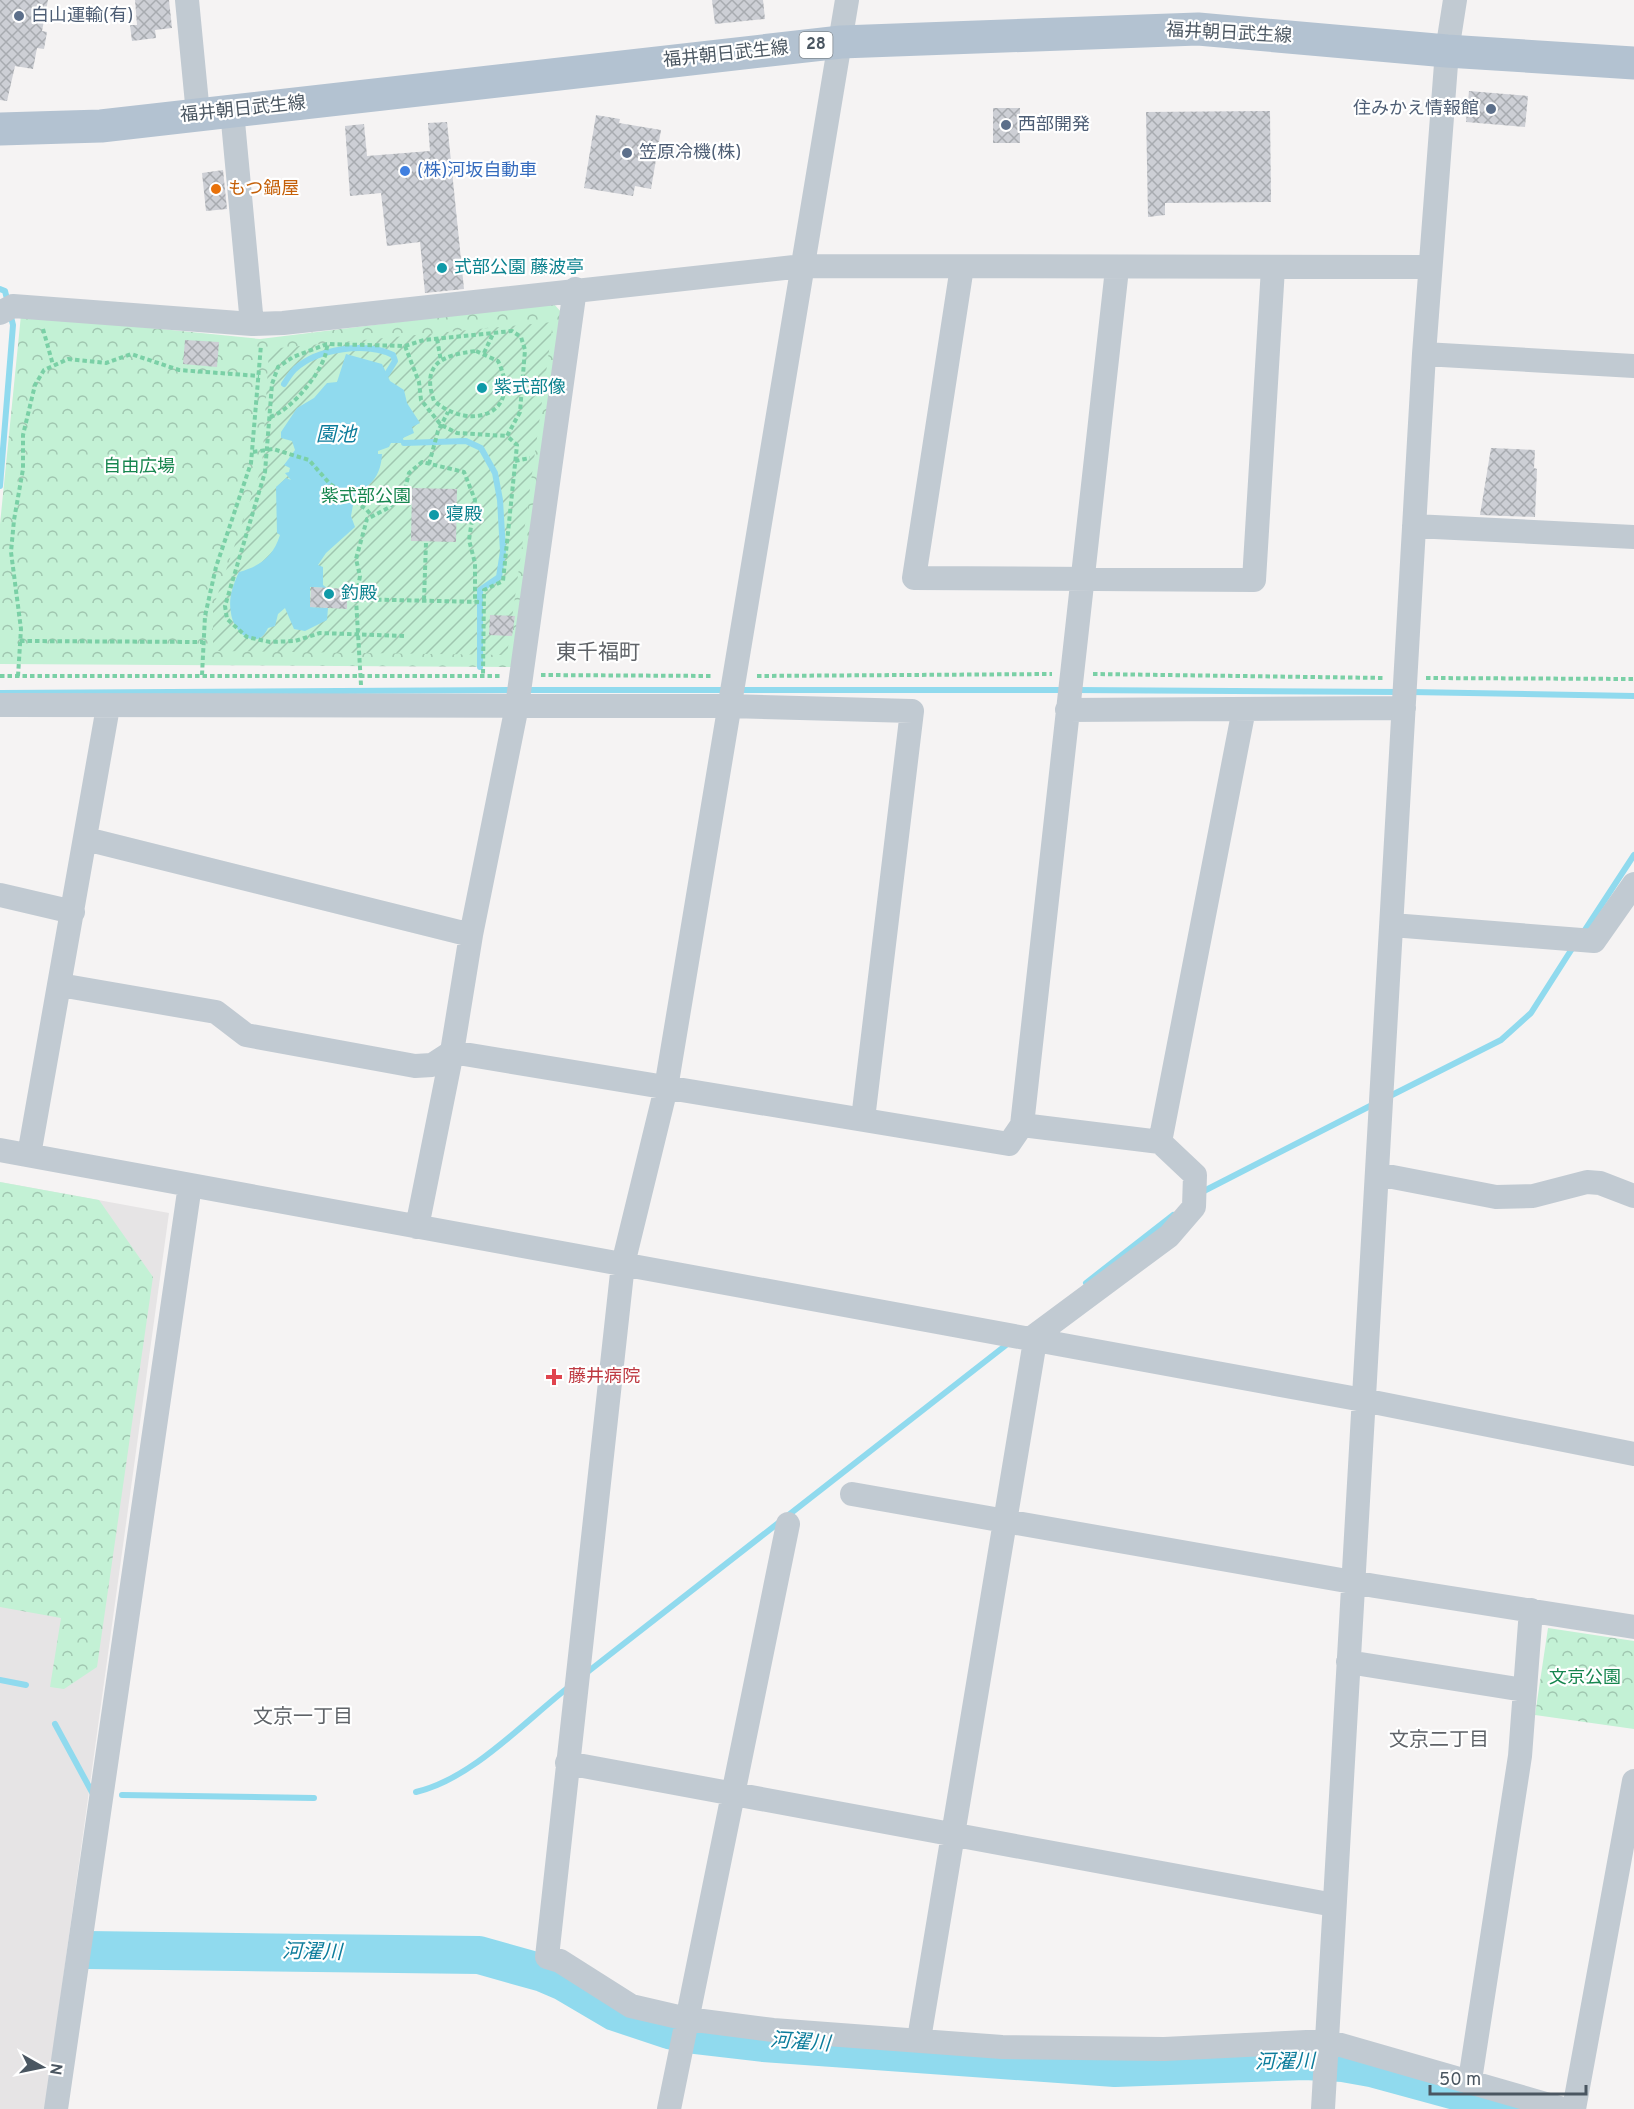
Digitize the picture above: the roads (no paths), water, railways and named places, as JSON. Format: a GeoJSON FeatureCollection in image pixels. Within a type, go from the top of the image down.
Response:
{"type":"FeatureCollection","features":[{"type":"Feature","properties":{"kind":"main road","name":"福井朝日武生線"},"geometry":{"type":"LineString","coordinates":[[0,129],[101,126],[841,42],[1198,29],[1448,51],[1634,63]]}},
{"type":"Feature","properties":{"kind":"street"},"geometry":{"type":"LineString","coordinates":[[187,0],[198,114]]}},
{"type":"Feature","properties":{"kind":"street"},"geometry":{"type":"LineString","coordinates":[[847,0],[666,1088],[623,1264],[547,1957],[560,1961],[631,2006],[687,2019],[773,2030],[919,2039],[1002,2047],[1117,2050],[1222,2048],[1327,2041],[1470,2080],[1563,2109]]}},
{"type":"Feature","properties":{"kind":"street"},"geometry":{"type":"LineString","coordinates":[[1323,2109],[1429,267],[1448,51],[1455,0]]}},
{"type":"Feature","properties":{"kind":"street"},"geometry":{"type":"LineString","coordinates":[[232,111],[257,324]]}},
{"type":"Feature","properties":{"kind":"street"},"geometry":{"type":"LineString","coordinates":[[0,313],[13,306],[257,324],[803,266],[1117,269],[1429,267]]}},
{"type":"Feature","properties":{"kind":"street"},"geometry":{"type":"LineString","coordinates":[[962,267],[914,578],[1082,581],[1254,580],[1273,268]]}},
{"type":"Feature","properties":{"kind":"street"},"geometry":{"type":"LineString","coordinates":[[60,985],[216,1012],[246,1035],[415,1066],[432,1065],[452,1052],[1009,1144],[1022,1125],[1117,269]]}},
{"type":"Feature","properties":{"kind":"street"},"geometry":{"type":"LineString","coordinates":[[417,1227],[452,1052],[471,935],[517,706],[575,289]]}},
{"type":"Feature","properties":{"kind":"street"},"geometry":{"type":"LineString","coordinates":[[1424,354],[1634,366]]}},
{"type":"Feature","properties":{"kind":"street"},"geometry":{"type":"LineString","coordinates":[[1414,526],[1634,537]]}},
{"type":"Feature","properties":{"kind":"street"},"geometry":{"type":"LineString","coordinates":[[0,705],[108,707],[729,706],[912,711],[863,1119]]}},
{"type":"Feature","properties":{"kind":"street"},"geometry":{"type":"LineString","coordinates":[[29,1155],[108,707]]}},
{"type":"Feature","properties":{"kind":"street"},"geometry":{"type":"LineString","coordinates":[[1067,710],[1404,708]]}},
{"type":"Feature","properties":{"kind":"street"},"geometry":{"type":"LineString","coordinates":[[1160,1142],[1244,709]]}},
{"type":"Feature","properties":{"kind":"street"},"geometry":{"type":"LineString","coordinates":[[86,839],[471,935]]}},
{"type":"Feature","properties":{"kind":"street"},"geometry":{"type":"LineString","coordinates":[[1392,925],[1594,941],[1634,884]]}},
{"type":"Feature","properties":{"kind":"street"},"geometry":{"type":"LineString","coordinates":[[0,895],[73,912]]}},
{"type":"Feature","properties":{"kind":"street"},"geometry":{"type":"LineString","coordinates":[[919,2039],[1007,1520],[1032,1341],[1169,1236],[1194,1207],[1196,1175],[1160,1142],[1022,1125]]}},
{"type":"Feature","properties":{"kind":"street"},"geometry":{"type":"LineString","coordinates":[[0,1150],[1363,1400],[1634,1454]]}},
{"type":"Feature","properties":{"kind":"street"},"geometry":{"type":"LineString","coordinates":[[1377,1174],[1496,1197],[1533,1196],[1587,1182],[1600,1183],[1634,1196]]}},
{"type":"Feature","properties":{"kind":"street"},"geometry":{"type":"LineString","coordinates":[[56,2109],[190,1185]]}},
{"type":"Feature","properties":{"kind":"street"},"geometry":{"type":"LineString","coordinates":[[852,1494],[1353,1582],[1634,1627]]}},
{"type":"Feature","properties":{"kind":"street"},"geometry":{"type":"LineString","coordinates":[[669,2109],[788,1524]]}},
{"type":"Feature","properties":{"kind":"street"},"geometry":{"type":"LineString","coordinates":[[1470,2080],[1520,1756],[1531,1610]]}},
{"type":"Feature","properties":{"kind":"street"},"geometry":{"type":"LineString","coordinates":[[1348,1662],[1524,1690]]}},
{"type":"Feature","properties":{"kind":"street"},"geometry":{"type":"LineString","coordinates":[[567,1763],[1334,1905]]}},
{"type":"Feature","properties":{"kind":"street"},"geometry":{"type":"LineString","coordinates":[[1574,2109],[1634,1781]]}},
{"type":"Feature","properties":{"kind":"water","name":"園池"},"geometry":{"type":"Polygon","coordinates":[[[346,354],[382,364],[390,381],[404,390],[407,403],[420,423],[412,427],[414,433],[403,438],[404,443],[391,443],[389,447],[378,451],[378,454],[382,454],[378,473],[367,487],[355,494],[351,516],[355,527],[326,553],[318,565],[323,567],[323,585],[327,588],[310,587],[310,607],[328,608],[327,620],[305,631],[294,629],[285,608],[278,614],[275,626],[268,628],[258,639],[246,637],[236,627],[233,620],[230,607],[231,597],[239,572],[265,559],[274,549],[280,535],[277,533],[276,487],[286,478],[291,480],[285,473],[289,472],[290,468],[284,465],[295,450],[292,441],[281,438],[281,432],[297,408],[314,398],[327,383],[337,382],[346,354]]]}},
{"type":"Feature","properties":{"kind":"waterway"},"geometry":{"type":"LineString","coordinates":[[0,289],[5,291],[8,303]]}},
{"type":"Feature","properties":{"kind":"waterway"},"geometry":{"type":"LineString","coordinates":[[0,486],[13,325],[10,313]]}},
{"type":"Feature","properties":{"kind":"waterway"},"geometry":{"type":"LineString","coordinates":[[284,384],[305,362],[316,356],[343,349],[370,349],[393,355],[395,361],[387,374]]}},
{"type":"Feature","properties":{"kind":"waterway"},"geometry":{"type":"LineString","coordinates":[[404,443],[466,441],[481,448],[495,473],[500,500],[503,551],[499,577],[480,590],[480,667]]}},
{"type":"Feature","properties":{"kind":"waterway"},"geometry":{"type":"LineString","coordinates":[[0,693],[515,690]]}},
{"type":"Feature","properties":{"kind":"waterway"},"geometry":{"type":"LineString","coordinates":[[526,690],[725,690]]}},
{"type":"Feature","properties":{"kind":"waterway"},"geometry":{"type":"LineString","coordinates":[[739,690],[1064,690]]}},
{"type":"Feature","properties":{"kind":"waterway"},"geometry":{"type":"LineString","coordinates":[[1075,690],[1400,692]]}},
{"type":"Feature","properties":{"kind":"waterway"},"geometry":{"type":"LineString","coordinates":[[1411,692],[1634,696]]}},
{"type":"Feature","properties":{"kind":"waterway"},"geometry":{"type":"LineString","coordinates":[[1583,933],[1634,855]]}},
{"type":"Feature","properties":{"kind":"waterway"},"geometry":{"type":"LineString","coordinates":[[1386,1098],[1501,1040],[1531,1013],[1575,944]]}},
{"type":"Feature","properties":{"kind":"waterway"},"geometry":{"type":"LineString","coordinates":[[1202,1192],[1374,1104]]}},
{"type":"Feature","properties":{"kind":"waterway"},"geometry":{"type":"LineString","coordinates":[[1086,1283],[1173,1215]]}},
{"type":"Feature","properties":{"kind":"waterway"},"geometry":{"type":"LineString","coordinates":[[585,1674],[1010,1342]]}},
{"type":"Feature","properties":{"kind":"waterway"},"geometry":{"type":"LineString","coordinates":[[0,1680],[26,1685]]}},
{"type":"Feature","properties":{"kind":"waterway"},"geometry":{"type":"LineString","coordinates":[[416,1792],[437,1785],[477,1762],[570,1686]]}},
{"type":"Feature","properties":{"kind":"waterway"},"geometry":{"type":"LineString","coordinates":[[55,1724],[93,1794]]}},
{"type":"Feature","properties":{"kind":"waterway"},"geometry":{"type":"LineString","coordinates":[[122,1795],[314,1798]]}},
{"type":"Feature","properties":{"kind":"waterway","name":"河濯川"},"geometry":{"type":"LineString","coordinates":[[87,1950],[479,1955],[543,1973],[564,1982],[615,2012],[669,2030],[694,2035],[763,2043],[1115,2068],[1305,2061],[1343,2063],[1371,2068],[1522,2109]]}},
{"type":"Feature","properties":{"kind":"place","name":"白山運輸(有)"},"geometry":{"type":"Point","coordinates":[19,16]}},
{"type":"Feature","properties":{"kind":"place","name":"住みかえ情報館"},"geometry":{"type":"Point","coordinates":[1491,109]}},
{"type":"Feature","properties":{"kind":"place","name":"西部開発"},"geometry":{"type":"Point","coordinates":[1006,125]}},
{"type":"Feature","properties":{"kind":"place","name":"笠原冷機(株)"},"geometry":{"type":"Point","coordinates":[627,153]}},
{"type":"Feature","properties":{"kind":"place","name":"(株)河坂自動車"},"geometry":{"type":"Point","coordinates":[405,171]}},
{"type":"Feature","properties":{"kind":"place","name":"もつ鍋屋"},"geometry":{"type":"Point","coordinates":[216,189]}},
{"type":"Feature","properties":{"kind":"place","name":"式部公園 藤波亭"},"geometry":{"type":"Point","coordinates":[442,268]}},
{"type":"Feature","properties":{"kind":"place","name":"紫式部像"},"geometry":{"type":"Point","coordinates":[482,388]}},
{"type":"Feature","properties":{"kind":"place","name":"寝殿"},"geometry":{"type":"Point","coordinates":[434,515]}},
{"type":"Feature","properties":{"kind":"place","name":"釣殿"},"geometry":{"type":"Point","coordinates":[329,594]}},
{"type":"Feature","properties":{"kind":"place","name":"藤井病院"},"geometry":{"type":"Point","coordinates":[554,1377]}},
{"type":"Feature","properties":{"kind":"district","name":"東千福町"},"geometry":{"type":"Point","coordinates":[598,653]}},
{"type":"Feature","properties":{"kind":"district","name":"文京一丁目"},"geometry":{"type":"Point","coordinates":[303,1718]}},
{"type":"Feature","properties":{"kind":"district","name":"文京二丁目"},"geometry":{"type":"Point","coordinates":[1439,1741]}},
{"type":"Feature","properties":{"kind":"park label","name":"自由広場"},"geometry":{"type":"Point","coordinates":[139,467]}},
{"type":"Feature","properties":{"kind":"park label","name":"紫式部公園"},"geometry":{"type":"Point","coordinates":[366,497]}},
{"type":"Feature","properties":{"kind":"park label","name":"文京公園"},"geometry":{"type":"Point","coordinates":[1585,1678]}}]}
